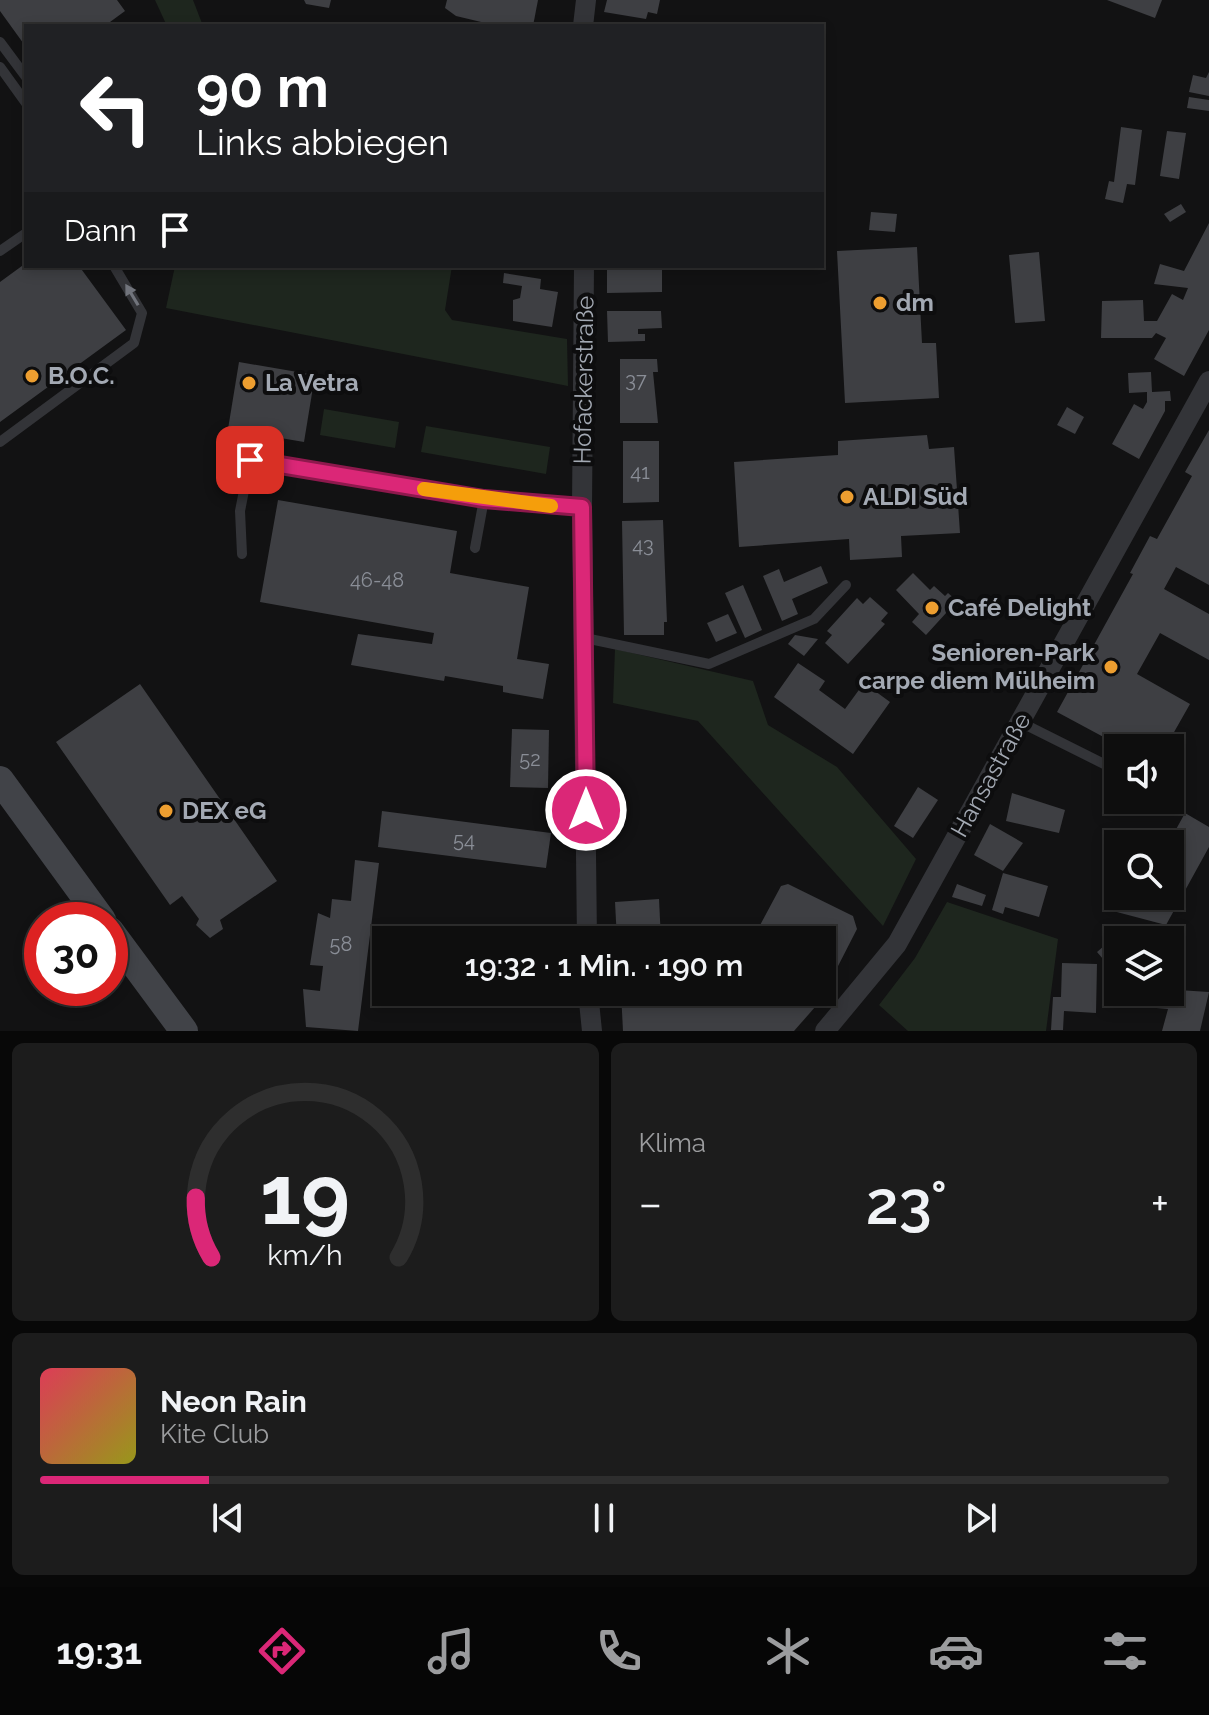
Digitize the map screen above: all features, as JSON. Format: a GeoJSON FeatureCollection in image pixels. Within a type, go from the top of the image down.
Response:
{"type":"FeatureCollection","features":[{"type":"Feature","properties":{"kind":"main road"},"geometry":{"type":"LineString","coordinates":[[0,780],[89,902]]}},
{"type":"Feature","properties":{"kind":"main road"},"geometry":{"type":"LineString","coordinates":[[128,955],[184,1031]]}},
{"type":"Feature","properties":{"kind":"street"},"geometry":{"type":"LineString","coordinates":[[583,24],[586,0]]}},
{"type":"Feature","properties":{"kind":"street","name":"Hofackerstraße"},"geometry":{"type":"LineString","coordinates":[[584,268],[582,507],[587,926]]}},
{"type":"Feature","properties":{"kind":"street","name":"Hansastraße"},"geometry":{"type":"LineString","coordinates":[[825,1031],[897,944],[1209,381]]}},
{"type":"Feature","properties":{"kind":"street"},"geometry":{"type":"LineString","coordinates":[[589,1006],[592,1031]]}},
{"type":"Feature","properties":{"kind":"lane"},"geometry":{"type":"LineString","coordinates":[[0,42],[24,74]]}},
{"type":"Feature","properties":{"kind":"lane"},"geometry":{"type":"LineString","coordinates":[[0,67],[24,100]]}},
{"type":"Feature","properties":{"kind":"lane"},"geometry":{"type":"LineString","coordinates":[[0,251],[24,234]]}},
{"type":"Feature","properties":{"kind":"lane"},"geometry":{"type":"LineString","coordinates":[[0,442],[134,343],[142,313],[115,268]]}},
{"type":"Feature","properties":{"kind":"lane"},"geometry":{"type":"LineString","coordinates":[[242,554],[240,511],[250,460],[484,499],[582,507]]}},
{"type":"Feature","properties":{"kind":"lane"},"geometry":{"type":"LineString","coordinates":[[475,548],[484,499]]}},
{"type":"Feature","properties":{"kind":"lane"},"geometry":{"type":"LineString","coordinates":[[585,638],[709,664],[814,619],[846,585]]}},
{"type":"Feature","properties":{"kind":"lane"},"geometry":{"type":"LineString","coordinates":[[1020,722],[1104,764]]}},
{"type":"Feature","properties":{"kind":"shaded area"},"geometry":{"type":"Polygon","coordinates":[[[155,0],[193,0],[202,24],[166,24],[155,0]]]}},
{"type":"Feature","properties":{"kind":"shaded area"},"geometry":{"type":"Polygon","coordinates":[[[175,268],[452,268],[445,310],[452,320],[567,339],[568,386],[166,308],[175,268]]]}},
{"type":"Feature","properties":{"kind":"shaded area"},"geometry":{"type":"Polygon","coordinates":[[[324,409],[399,422],[395,448],[320,435],[324,409]]]}},
{"type":"Feature","properties":{"kind":"shaded area"},"geometry":{"type":"Polygon","coordinates":[[[426,426],[550,447],[546,474],[421,452],[426,426]]]}},
{"type":"Feature","properties":{"kind":"shaded area"},"geometry":{"type":"Polygon","coordinates":[[[615,649],[753,681],[768,725],[837,767],[916,859],[883,926],[698,721],[613,703],[615,649]]]}},
{"type":"Feature","properties":{"kind":"shaded area"},"geometry":{"type":"Polygon","coordinates":[[[947,902],[1058,939],[1046,1031],[908,1031],[879,1005],[915,958],[947,902]]]}},
{"type":"Feature","properties":{"kind":"building"},"geometry":{"type":"Polygon","coordinates":[[[0,0],[117,0],[125,11],[111,24],[24,24],[24,44],[0,11],[0,0]]]}},
{"type":"Feature","properties":{"kind":"building"},"geometry":{"type":"Polygon","coordinates":[[[304,0],[331,0],[329,8],[306,4],[304,0]]]}},
{"type":"Feature","properties":{"kind":"building"},"geometry":{"type":"Polygon","coordinates":[[[447,0],[538,0],[533,24],[490,24],[456,16],[445,8],[447,0]]]}},
{"type":"Feature","properties":{"kind":"building"},"geometry":{"type":"Polygon","coordinates":[[[607,0],[660,0],[657,14],[648,12],[646,19],[604,12],[607,0]]]}},
{"type":"Feature","properties":{"kind":"building"},"geometry":{"type":"Polygon","coordinates":[[[1107,0],[1162,0],[1155,18],[1107,0]]]}},
{"type":"Feature","properties":{"kind":"building"},"geometry":{"type":"Polygon","coordinates":[[[1209,72],[1209,96],[1189,92],[1193,75],[1206,78],[1209,72]]]}},
{"type":"Feature","properties":{"kind":"building"},"geometry":{"type":"Polygon","coordinates":[[[1189,97],[1209,100],[1209,111],[1187,108],[1189,97]]]}},
{"type":"Feature","properties":{"kind":"building"},"geometry":{"type":"Polygon","coordinates":[[[1121,127],[1142,130],[1135,185],[1127,184],[1123,203],[1105,199],[1109,181],[1114,182],[1121,127]]]}},
{"type":"Feature","properties":{"kind":"building"},"geometry":{"type":"Polygon","coordinates":[[[1167,131],[1186,133],[1179,179],[1160,176],[1167,131]]]}},
{"type":"Feature","properties":{"kind":"building"},"geometry":{"type":"Polygon","coordinates":[[[1181,204],[1186,212],[1170,222],[1164,214],[1181,204]]]}},
{"type":"Feature","properties":{"kind":"building"},"geometry":{"type":"Polygon","coordinates":[[[871,212],[897,214],[895,232],[869,230],[871,212]]]}},
{"type":"Feature","properties":{"kind":"building"},"geometry":{"type":"Polygon","coordinates":[[[1209,223],[1209,330],[1184,376],[1154,359],[1166,338],[1156,333],[1152,338],[1101,338],[1102,301],[1143,300],[1144,321],[1157,321],[1172,294],[1183,300],[1188,288],[1154,284],[1160,264],[1184,271],[1209,223]]]}},
{"type":"Feature","properties":{"kind":"building","name":"dm"},"geometry":{"type":"Polygon","coordinates":[[[917,247],[922,343],[936,343],[939,398],[845,403],[837,251],[917,247]]]}},
{"type":"Feature","properties":{"kind":"building"},"geometry":{"type":"Polygon","coordinates":[[[1039,252],[1045,321],[1015,323],[1009,255],[1039,252]]]}},
{"type":"Feature","properties":{"kind":"building","name":"B.O.C."},"geometry":{"type":"Polygon","coordinates":[[[24,264],[24,268],[80,268],[126,330],[0,422],[0,282],[24,264]]]}},
{"type":"Feature","properties":{"kind":"building"},"geometry":{"type":"Polygon","coordinates":[[[607,268],[662,269],[662,292],[607,293],[607,268]]]}},
{"type":"Feature","properties":{"kind":"building"},"geometry":{"type":"Polygon","coordinates":[[[504,273],[541,279],[540,289],[558,292],[552,327],[513,321],[513,300],[520,298],[522,286],[503,283],[504,273]]]}},
{"type":"Feature","properties":{"kind":"building"},"geometry":{"type":"Polygon","coordinates":[[[607,311],[661,311],[662,328],[638,329],[638,334],[645,334],[645,341],[608,342],[607,311]]]}},
{"type":"Feature","properties":{"kind":"building"},"geometry":{"type":"Polygon","coordinates":[[[620,359],[657,359],[658,372],[653,372],[658,423],[620,423],[620,359]]]}},
{"type":"Feature","properties":{"kind":"building"},"geometry":{"type":"Polygon","coordinates":[[[239,362],[315,375],[304,442],[228,429],[239,362]]]}},
{"type":"Feature","properties":{"kind":"building"},"geometry":{"type":"Polygon","coordinates":[[[1151,372],[1152,392],[1170,391],[1171,401],[1165,401],[1165,411],[1139,459],[1112,444],[1134,404],[1143,409],[1147,402],[1147,392],[1129,393],[1128,373],[1151,372]]]}},
{"type":"Feature","properties":{"kind":"building"},"geometry":{"type":"Polygon","coordinates":[[[1067,407],[1084,417],[1075,434],[1057,425],[1067,407]]]}},
{"type":"Feature","properties":{"kind":"building","name":"Senioren-Park carpe diem Mülheim"},"geometry":{"type":"Polygon","coordinates":[[[1209,430],[1209,585],[1176,567],[1164,589],[1209,614],[1209,660],[1160,633],[1137,674],[1190,704],[1173,734],[1104,734],[1104,737],[1057,712],[1133,574],[1130,573],[1150,536],[1157,539],[1192,476],[1185,472],[1209,430]]]}},
{"type":"Feature","properties":{"kind":"building","name":"ALDI Süd"},"geometry":{"type":"Polygon","coordinates":[[[927,435],[929,449],[954,447],[960,533],[901,536],[902,557],[850,560],[849,539],[739,547],[734,462],[838,455],[838,441],[927,435]]]}},
{"type":"Feature","properties":{"kind":"building"},"geometry":{"type":"Polygon","coordinates":[[[623,441],[659,441],[659,502],[623,503],[623,441]]]}},
{"type":"Feature","properties":{"kind":"building"},"geometry":{"type":"Polygon","coordinates":[[[278,500],[457,531],[450,573],[529,587],[517,659],[549,664],[543,699],[503,692],[503,686],[445,676],[444,681],[351,665],[358,634],[432,644],[434,633],[260,602],[278,500]]]}},
{"type":"Feature","properties":{"kind":"building"},"geometry":{"type":"Polygon","coordinates":[[[663,520],[667,622],[664,622],[664,635],[624,635],[622,521],[663,520]]]}},
{"type":"Feature","properties":{"kind":"building"},"geometry":{"type":"Polygon","coordinates":[[[821,566],[828,583],[792,599],[798,614],[782,621],[763,576],[779,569],[784,582],[821,566]]]}},
{"type":"Feature","properties":{"kind":"building","name":"Café Delight"},"geometry":{"type":"Polygon","coordinates":[[[913,573],[930,590],[934,586],[957,601],[926,635],[912,622],[919,614],[896,590],[913,573]]]}},
{"type":"Feature","properties":{"kind":"building"},"geometry":{"type":"Polygon","coordinates":[[[743,585],[762,630],[745,638],[725,593],[743,585]]]}},
{"type":"Feature","properties":{"kind":"building"},"geometry":{"type":"Polygon","coordinates":[[[870,597],[888,613],[881,621],[885,624],[848,664],[825,643],[832,635],[827,631],[857,598],[863,604],[870,597]]]}},
{"type":"Feature","properties":{"kind":"building"},"geometry":{"type":"Polygon","coordinates":[[[728,614],[737,633],[716,642],[707,623],[728,614]]]}},
{"type":"Feature","properties":{"kind":"building"},"geometry":{"type":"Polygon","coordinates":[[[795,635],[818,639],[804,656],[788,644],[795,635]]]}},
{"type":"Feature","properties":{"kind":"building"},"geometry":{"type":"Polygon","coordinates":[[[798,663],[825,681],[819,690],[845,709],[864,683],[890,702],[853,754],[774,697],[798,663]]]}},
{"type":"Feature","properties":{"kind":"building","name":"DEX eG"},"geometry":{"type":"Polygon","coordinates":[[[140,684],[277,881],[220,920],[223,929],[210,938],[196,925],[199,919],[182,896],[170,905],[56,742],[140,684]]]}},
{"type":"Feature","properties":{"kind":"building"},"geometry":{"type":"Polygon","coordinates":[[[512,729],[549,730],[548,788],[510,787],[512,729]]]}},
{"type":"Feature","properties":{"kind":"building"},"geometry":{"type":"Polygon","coordinates":[[[918,787],[938,800],[913,838],[894,826],[918,787]]]}},
{"type":"Feature","properties":{"kind":"building"},"geometry":{"type":"Polygon","coordinates":[[[1012,793],[1065,810],[1059,833],[1006,821],[1012,793]]]}},
{"type":"Feature","properties":{"kind":"building"},"geometry":{"type":"Polygon","coordinates":[[[382,811],[551,833],[546,868],[378,847],[382,811]]]}},
{"type":"Feature","properties":{"kind":"building"},"geometry":{"type":"Polygon","coordinates":[[[1185,813],[1209,827],[1209,847],[1184,892],[1184,830],[1176,830],[1185,813]]]}},
{"type":"Feature","properties":{"kind":"building"},"geometry":{"type":"Polygon","coordinates":[[[990,824],[1023,843],[1003,871],[974,855],[990,824]]]}},
{"type":"Feature","properties":{"kind":"building"},"geometry":{"type":"Polygon","coordinates":[[[355,860],[379,863],[358,1031],[306,1027],[303,989],[320,991],[323,966],[310,965],[318,913],[330,918],[332,899],[351,901],[355,860]]]}},
{"type":"Feature","properties":{"kind":"building"},"geometry":{"type":"Polygon","coordinates":[[[1003,873],[1048,886],[1039,917],[1005,907],[1003,914],[992,910],[1003,873]]]}},
{"type":"Feature","properties":{"kind":"building"},"geometry":{"type":"Polygon","coordinates":[[[788,884],[853,916],[857,929],[836,970],[836,926],[760,926],[781,886],[788,884]]]}},
{"type":"Feature","properties":{"kind":"building"},"geometry":{"type":"Polygon","coordinates":[[[957,884],[986,895],[982,906],[952,897],[957,884]]]}},
{"type":"Feature","properties":{"kind":"building"},"geometry":{"type":"Polygon","coordinates":[[[659,899],[660,926],[616,926],[615,902],[659,899]]]}},
{"type":"Feature","properties":{"kind":"building"},"geometry":{"type":"Polygon","coordinates":[[[1113,910],[1174,910],[1166,925],[1113,910]]]}},
{"type":"Feature","properties":{"kind":"building"},"geometry":{"type":"Polygon","coordinates":[[[1104,946],[1104,960],[1097,952],[1104,946]]]}},
{"type":"Feature","properties":{"kind":"building"},"geometry":{"type":"Polygon","coordinates":[[[1062,963],[1097,964],[1096,1013],[1064,1011],[1063,1030],[1051,1030],[1053,997],[1061,997],[1062,963]]]}},
{"type":"Feature","properties":{"kind":"building"},"geometry":{"type":"Polygon","coordinates":[[[1184,990],[1209,992],[1200,1031],[1162,1031],[1168,1009],[1134,1006],[1184,1006],[1184,990]]]}},
{"type":"Feature","properties":{"kind":"building"},"geometry":{"type":"Polygon","coordinates":[[[622,1006],[816,1006],[794,1031],[623,1031],[622,1006]]]}},
{"type":"Feature","properties":{"kind":"slow traffic"},"geometry":{"type":"LineString","coordinates":[[424,489],[551,506]]}},
{"type":"Feature","properties":{"kind":"place","name":"dm"},"geometry":{"type":"Point","coordinates":[880,303]}},
{"type":"Feature","properties":{"kind":"place","name":"B.O.C."},"geometry":{"type":"Point","coordinates":[32,376]}},
{"type":"Feature","properties":{"kind":"place","name":"La Vetra"},"geometry":{"type":"Point","coordinates":[249,383]}},
{"type":"Feature","properties":{"kind":"place","name":"ALDI Süd"},"geometry":{"type":"Point","coordinates":[847,497]}},
{"type":"Feature","properties":{"kind":"place","name":"Café Delight"},"geometry":{"type":"Point","coordinates":[932,608]}},
{"type":"Feature","properties":{"kind":"place","name":"Senioren-Park carpe diem Mülheim"},"geometry":{"type":"Point","coordinates":[1111,667]}},
{"type":"Feature","properties":{"kind":"place","name":"DEX eG"},"geometry":{"type":"Point","coordinates":[166,811]}},
{"type":"Feature","properties":{"kind":"route"},"geometry":{"type":"LineString","coordinates":[[250,460],[484,499],[582,507],[586,810]]}}]}
